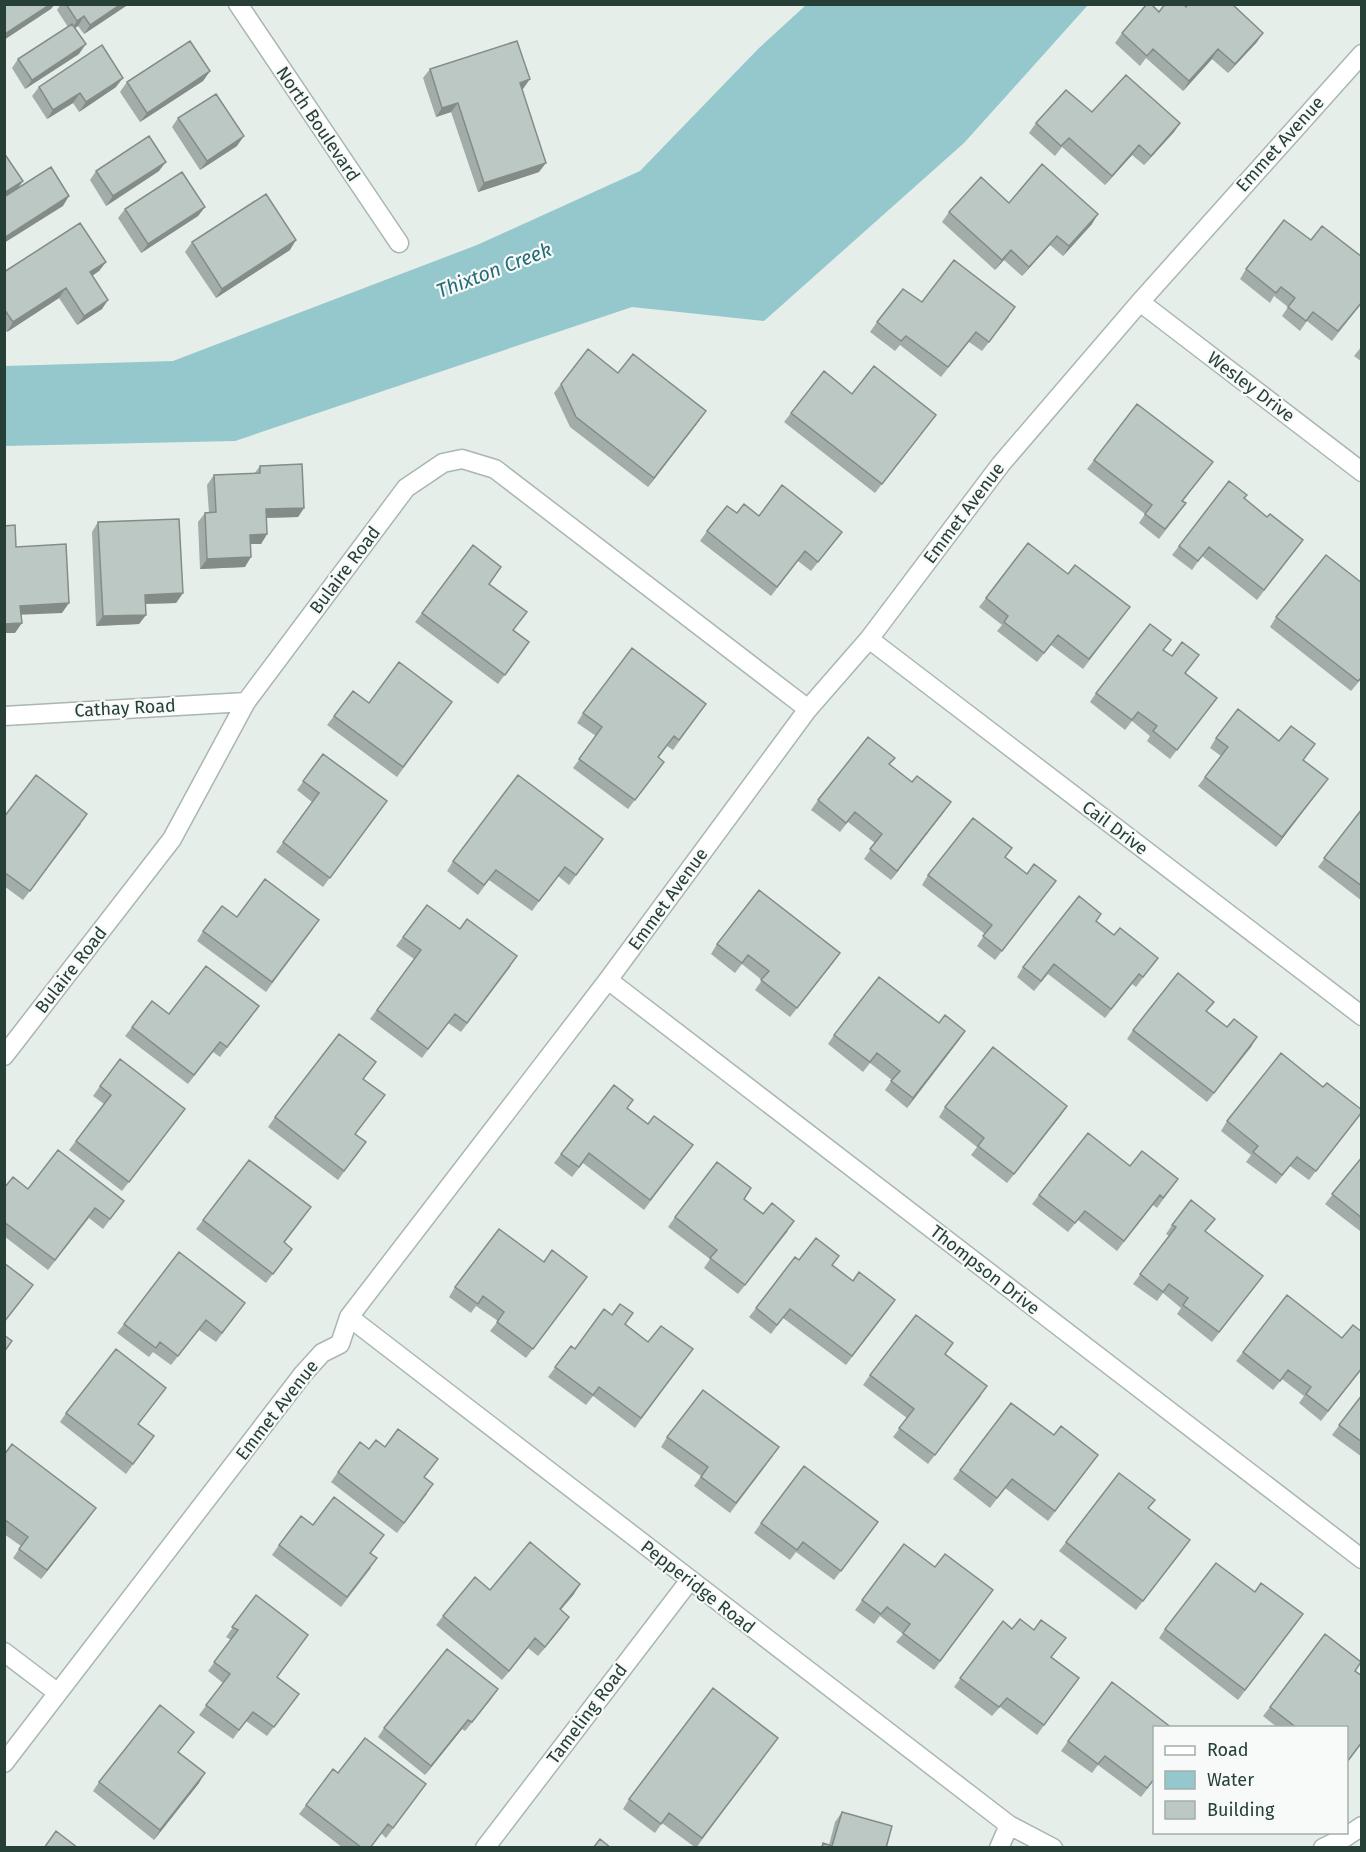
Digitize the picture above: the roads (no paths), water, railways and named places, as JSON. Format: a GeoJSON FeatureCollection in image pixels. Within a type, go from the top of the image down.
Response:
{"type":"FeatureCollection","features":[{"type":"Feature","properties":{"kind":"street","name":"North Boulevard"},"geometry":{"type":"LineString","coordinates":[[238,4],[399,243]]}},
{"type":"Feature","properties":{"kind":"street","name":"Emmet Avenue"},"geometry":{"type":"LineString","coordinates":[[4,1763],[303,1374],[322,1353],[340,1344],[349,1317],[608,980],[808,709],[869,639],[1000,464],[1140,302],[1362,54]]}},
{"type":"Feature","properties":{"kind":"street","name":"Wesley Drive"},"geometry":{"type":"LineString","coordinates":[[1140,302],[1362,472]]}},
{"type":"Feature","properties":{"kind":"street","name":"Bulaire Road"},"geometry":{"type":"LineString","coordinates":[[4,1056],[172,839],[246,702],[406,488],[443,463],[462,459],[495,469],[808,709]]}},
{"type":"Feature","properties":{"kind":"street","name":"Cail Drive"},"geometry":{"type":"LineString","coordinates":[[869,639],[1362,1016]]}},
{"type":"Feature","properties":{"kind":"street","name":"Cathay Road"},"geometry":{"type":"LineString","coordinates":[[4,716],[246,702]]}},
{"type":"Feature","properties":{"kind":"street","name":"Thompson Drive"},"geometry":{"type":"LineString","coordinates":[[608,980],[1362,1559]]}},
{"type":"Feature","properties":{"kind":"street","name":"Pepperidge Road"},"geometry":{"type":"LineString","coordinates":[[349,1317],[1009,1825],[1053,1848]]}},
{"type":"Feature","properties":{"kind":"street","name":"Tameling Road"},"geometry":{"type":"LineString","coordinates":[[485,1848],[690,1581]]}},
{"type":"Feature","properties":{"kind":"street"},"geometry":{"type":"LineString","coordinates":[[4,1652],[58,1693]]}},
{"type":"Feature","properties":{"kind":"street"},"geometry":{"type":"LineString","coordinates":[[999,1848],[1009,1825]]}},
{"type":"Feature","properties":{"kind":"street"},"geometry":{"type":"LineString","coordinates":[[1323,1848],[1362,1826]]}},
{"type":"Feature","properties":{"kind":"water","name":"Thixton Creek"},"geometry":{"type":"Polygon","coordinates":[[[806,5],[1088,5],[964,143],[764,321],[632,307],[235,441],[5,446],[5,366],[173,361],[477,245],[640,171],[759,48],[806,5]]]}}]}
